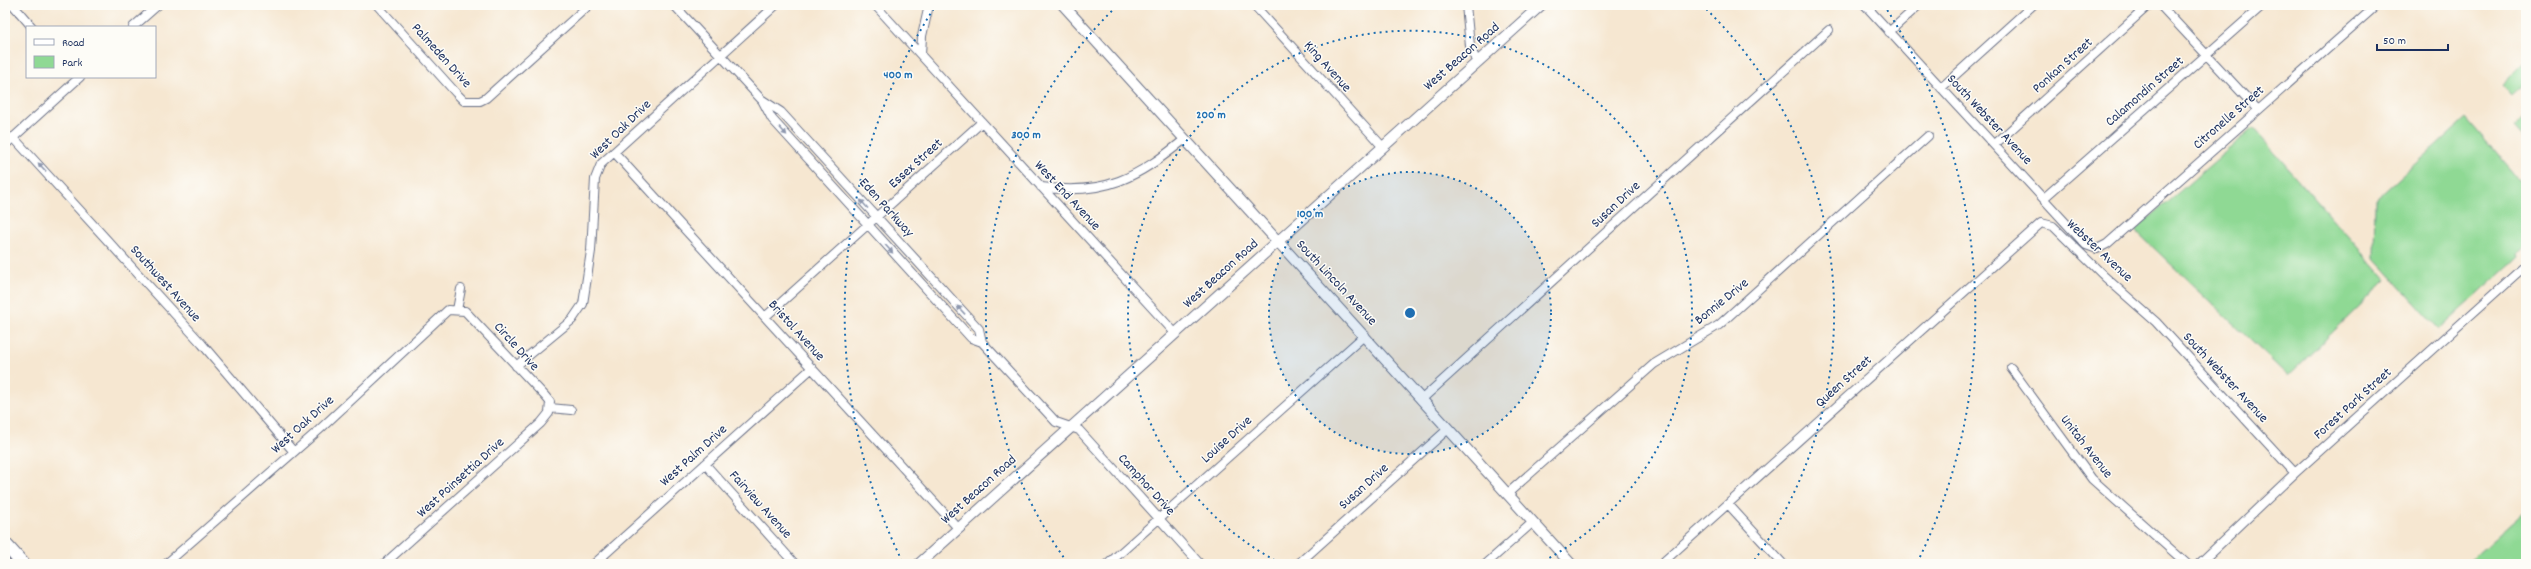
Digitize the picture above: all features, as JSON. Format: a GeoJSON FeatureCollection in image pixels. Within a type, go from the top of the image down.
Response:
{"type":"FeatureCollection","features":[{"type":"Feature","properties":{"kind":"main road"},"geometry":{"type":"LineString","coordinates":[[5,544],[23,564]]}},
{"type":"Feature","properties":{"kind":"street"},"geometry":{"type":"LineString","coordinates":[[12,5],[31,26]]}},
{"type":"Feature","properties":{"kind":"street"},"geometry":{"type":"LineString","coordinates":[[134,26],[158,5]]}},
{"type":"Feature","properties":{"kind":"street","name":"Palmeden Drive"},"geometry":{"type":"LineString","coordinates":[[378,5],[464,101],[486,98],[589,5]]}},
{"type":"Feature","properties":{"kind":"street","name":"Eden Parkway"},"geometry":{"type":"LineString","coordinates":[[674,5],[761,99],[781,112],[979,328],[982,342]]}},
{"type":"Feature","properties":{"kind":"street","name":"West Oak Drive"},"geometry":{"type":"LineString","coordinates":[[516,366],[572,320],[583,304],[591,251],[594,179],[601,164],[776,5]]}},
{"type":"Feature","properties":{"kind":"street","name":"West End Avenue"},"geometry":{"type":"LineString","coordinates":[[875,5],[1175,333]]}},
{"type":"Feature","properties":{"kind":"street"},"geometry":{"type":"LineString","coordinates":[[921,55],[922,36],[929,5]]}},
{"type":"Feature","properties":{"kind":"street","name":"South Lincoln Avenue"},"geometry":{"type":"LineString","coordinates":[[1063,5],[1278,242],[1365,335],[1421,400],[1571,564]]}},
{"type":"Feature","properties":{"kind":"street","name":"King Avenue"},"geometry":{"type":"LineString","coordinates":[[1254,5],[1382,146]]}},
{"type":"Feature","properties":{"kind":"street"},"geometry":{"type":"LineString","coordinates":[[1466,5],[1470,46],[1477,63]]}},
{"type":"Feature","properties":{"kind":"street","name":"West Beacon Road"},"geometry":{"type":"LineString","coordinates":[[919,564],[1278,242],[1382,146],[1541,5]]}},
{"type":"Feature","properties":{"kind":"street","name":"South Webster Avenue"},"geometry":{"type":"LineString","coordinates":[[1865,5],[2086,245],[2097,249]]}},
{"type":"Feature","properties":{"kind":"street"},"geometry":{"type":"LineString","coordinates":[[1889,32],[1918,5]]}},
{"type":"Feature","properties":{"kind":"street"},"geometry":{"type":"LineString","coordinates":[[1941,88],[2033,5]]}},
{"type":"Feature","properties":{"kind":"street","name":"Ponkan Street"},"geometry":{"type":"LineString","coordinates":[[1994,145],[2149,5]]}},
{"type":"Feature","properties":{"kind":"street"},"geometry":{"type":"LineString","coordinates":[[2160,5],[2258,110]]}},
{"type":"Feature","properties":{"kind":"street","name":"Calamondin Street"},"geometry":{"type":"LineString","coordinates":[[2044,198],[2263,5]]}},
{"type":"Feature","properties":{"kind":"street","name":"Citronelle Street"},"geometry":{"type":"LineString","coordinates":[[2097,249],[2107,244],[2377,5]]}},
{"type":"Feature","properties":{"kind":"street","name":"Susan Drive"},"geometry":{"type":"LineString","coordinates":[[1421,400],[1829,30]]}},
{"type":"Feature","properties":{"kind":"street"},"geometry":{"type":"LineString","coordinates":[[5,144],[78,78]]}},
{"type":"Feature","properties":{"kind":"street","name":"Eden Parkway"},"geometry":{"type":"LineString","coordinates":[[761,99],[772,119],[971,338],[982,342],[1056,422],[1070,428]]}},
{"type":"Feature","properties":{"kind":"street","name":"Essex Street"},"geometry":{"type":"LineString","coordinates":[[867,225],[982,122]]}},
{"type":"Feature","properties":{"kind":"street","name":"Bonnie Drive"},"geometry":{"type":"LineString","coordinates":[[1507,494],[1654,364],[1719,325],[1928,136]]}},
{"type":"Feature","properties":{"kind":"street","name":"Southwest Avenue"},"geometry":{"type":"LineString","coordinates":[[13,137],[230,375],[294,452]]}},
{"type":"Feature","properties":{"kind":"street"},"geometry":{"type":"LineString","coordinates":[[1041,187],[1058,190],[1089,189],[1116,183],[1149,167],[1185,140]]}},
{"type":"Feature","properties":{"kind":"street","name":"Bristol Avenue"},"geometry":{"type":"LineString","coordinates":[[614,152],[958,528]]}},
{"type":"Feature","properties":{"kind":"street","name":"Webster Avenue"},"geometry":{"type":"LineString","coordinates":[[2046,223],[2053,226],[2105,277],[2134,300]]}},
{"type":"Feature","properties":{"kind":"street","name":"Queen Street"},"geometry":{"type":"LineString","coordinates":[[1661,564],[2036,226],[2046,223]]}},
{"type":"Feature","properties":{"kind":"street"},"geometry":{"type":"LineString","coordinates":[[765,317],[867,225]]}},
{"type":"Feature","properties":{"kind":"street","name":"Forest Park Street"},"geometry":{"type":"LineString","coordinates":[[2199,564],[2295,473],[2526,265]]}},
{"type":"Feature","properties":{"kind":"street"},"geometry":{"type":"LineString","coordinates":[[457,310],[461,289]]}},
{"type":"Feature","properties":{"kind":"street","name":"South Webster Avenue"},"geometry":{"type":"LineString","coordinates":[[2134,300],[2295,473]]}},
{"type":"Feature","properties":{"kind":"street","name":"West Oak Drive"},"geometry":{"type":"LineString","coordinates":[[166,564],[294,452],[443,314],[448,310],[457,310]]}},
{"type":"Feature","properties":{"kind":"street","name":"Circle Drive"},"geometry":{"type":"LineString","coordinates":[[457,310],[471,315],[545,396],[550,402],[550,408]]}},
{"type":"Feature","properties":{"kind":"street","name":"Louise Drive"},"geometry":{"type":"LineString","coordinates":[[1108,564],[1365,335]]}},
{"type":"Feature","properties":{"kind":"street","name":"West Palm Drive"},"geometry":{"type":"LineString","coordinates":[[594,564],[812,368]]}},
{"type":"Feature","properties":{"kind":"street","name":"Unitah Avenue"},"geometry":{"type":"LineString","coordinates":[[2011,368],[2092,479],[2187,564]]}},
{"type":"Feature","properties":{"kind":"street"},"geometry":{"type":"LineString","coordinates":[[550,408],[571,410]]}},
{"type":"Feature","properties":{"kind":"street","name":"West Poinsettia Drive"},"geometry":{"type":"LineString","coordinates":[[384,564],[541,423],[548,416],[550,408]]}},
{"type":"Feature","properties":{"kind":"street","name":"Camphor Drive"},"geometry":{"type":"LineString","coordinates":[[1070,428],[1079,430],[1200,564]]}},
{"type":"Feature","properties":{"kind":"street","name":"Susan Drive"},"geometry":{"type":"LineString","coordinates":[[1298,564],[1448,429]]}},
{"type":"Feature","properties":{"kind":"street","name":"Fairview Avenue"},"geometry":{"type":"LineString","coordinates":[[705,464],[795,564]]}},
{"type":"Feature","properties":{"kind":"street"},"geometry":{"type":"LineString","coordinates":[[1728,504],[1783,564]]}},
{"type":"Feature","properties":{"kind":"street"},"geometry":{"type":"LineString","coordinates":[[1486,564],[1532,523]]}},
{"type":"Feature","properties":{"kind":"green space"},"geometry":{"type":"Polygon","coordinates":[[[2526,61],[2526,81],[2511,95],[2502,85],[2526,61]]]}},
{"type":"Feature","properties":{"kind":"green space"},"geometry":{"type":"Polygon","coordinates":[[[2526,116],[2526,141],[2514,128],[2526,116]]]}},
{"type":"Feature","properties":{"kind":"green space"},"geometry":{"type":"Polygon","coordinates":[[[2466,118],[2526,188],[2526,246],[2517,254],[2518,257],[2439,329],[2374,258],[2375,200],[2466,118]]]}},
{"type":"Feature","properties":{"kind":"green space"},"geometry":{"type":"Polygon","coordinates":[[[2253,128],[2386,280],[2288,376],[2135,230],[2253,128]]]}},
{"type":"Feature","properties":{"kind":"green space"},"geometry":{"type":"Polygon","coordinates":[[[2525,511],[2526,564],[2466,564],[2525,511]]]}}]}
